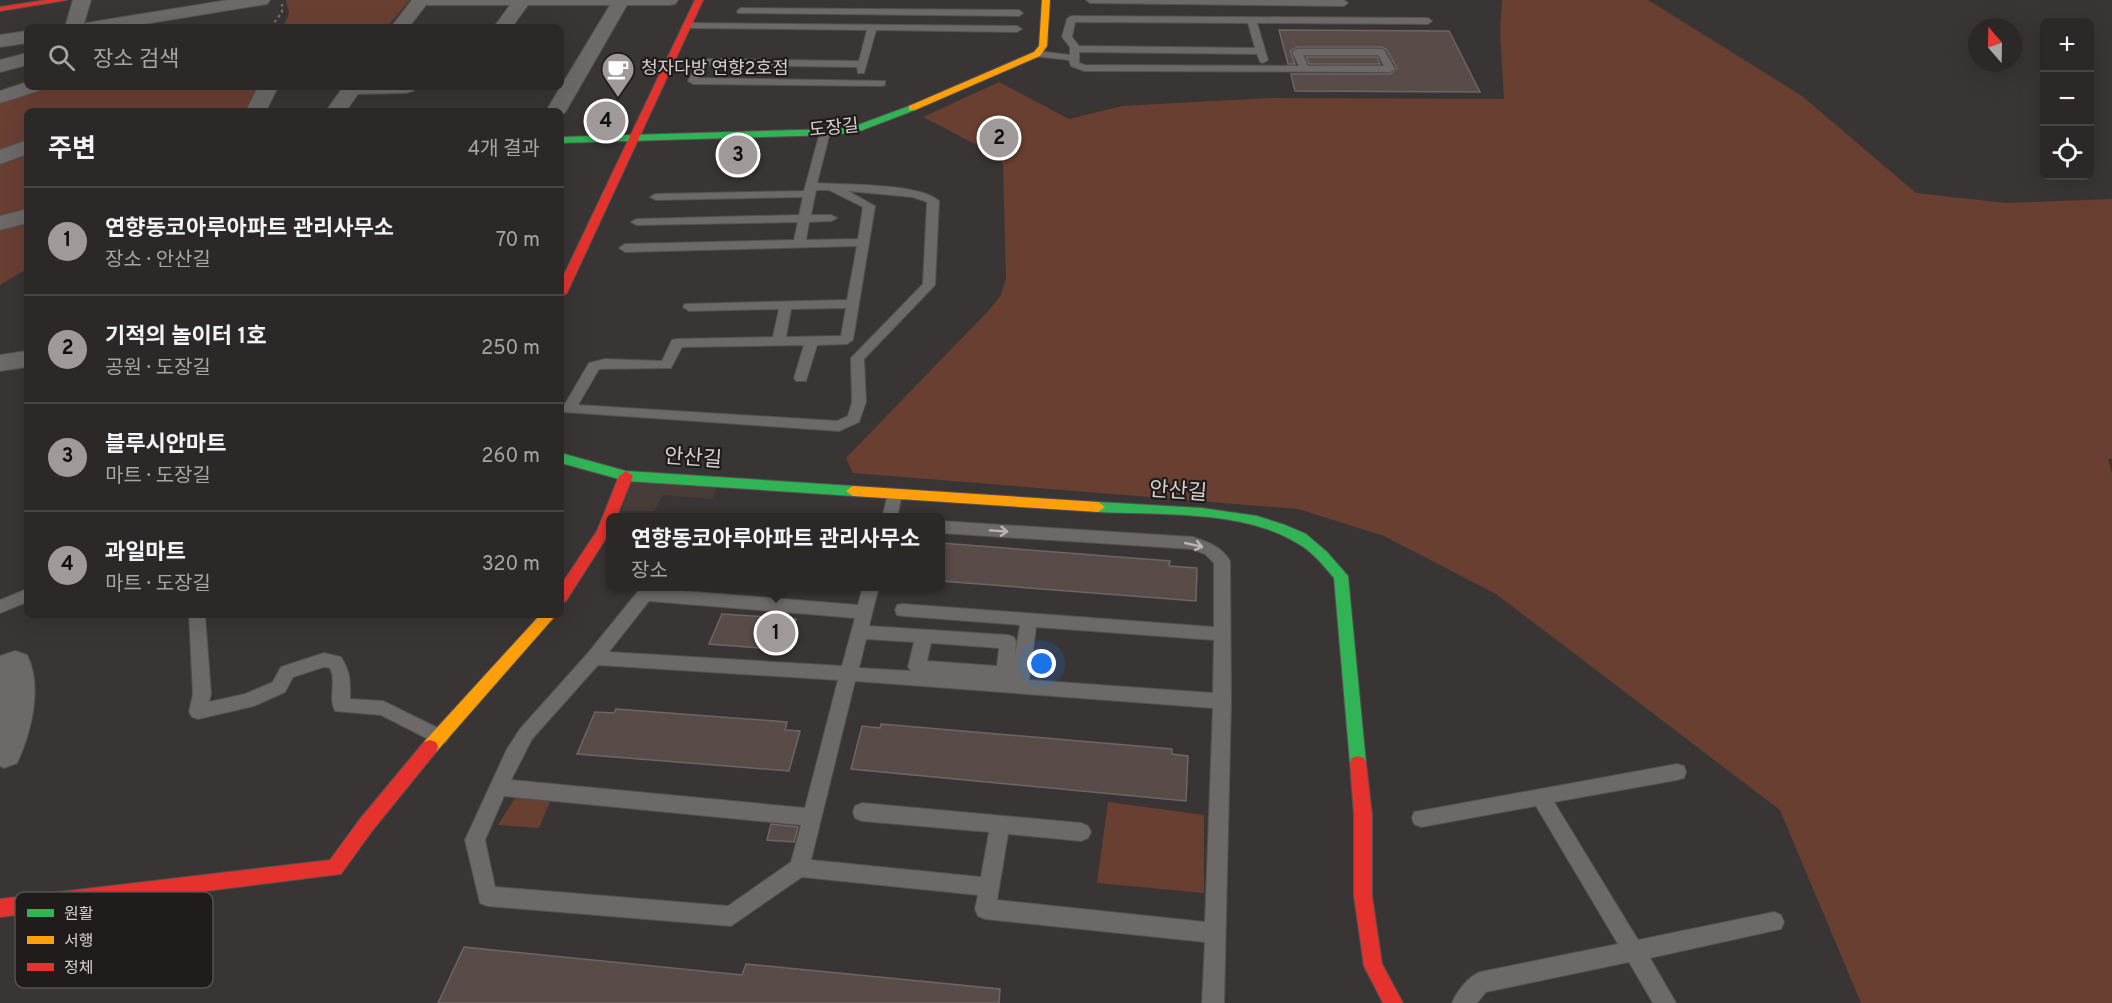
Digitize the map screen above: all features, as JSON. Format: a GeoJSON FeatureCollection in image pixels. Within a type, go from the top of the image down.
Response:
{"type":"FeatureCollection","features":[{"type":"Feature","properties":{"kind":"street"},"geometry":{"type":"LineString","coordinates":[[0,9],[63,0]]}},
{"type":"Feature","properties":{"kind":"street"},"geometry":{"type":"LineString","coordinates":[[75,24],[81,0]]}},
{"type":"Feature","properties":{"kind":"street"},"geometry":{"type":"LineString","coordinates":[[111,24],[261,0]]}},
{"type":"Feature","properties":{"kind":"street"},"geometry":{"type":"LineString","coordinates":[[402,24],[421,0],[669,0]]}},
{"type":"Feature","properties":{"kind":"street"},"geometry":{"type":"LineString","coordinates":[[564,287],[699,0]]}},
{"type":"Feature","properties":{"kind":"street"},"geometry":{"type":"LineString","coordinates":[[1038,54],[1043,46],[1046,0]]}},
{"type":"Feature","properties":{"kind":"street"},"geometry":{"type":"LineString","coordinates":[[505,24],[522,1]]}},
{"type":"Feature","properties":{"kind":"street"},"geometry":{"type":"LineString","coordinates":[[557,108],[567,83],[621,1]]}},
{"type":"Feature","properties":{"kind":"street"},"geometry":{"type":"LineString","coordinates":[[0,41],[24,37]]}},
{"type":"Feature","properties":{"kind":"street","name":"도장길"},"geometry":{"type":"LineString","coordinates":[[564,140],[825,132],[857,129],[1038,54]]}},
{"type":"Feature","properties":{"kind":"street"},"geometry":{"type":"LineString","coordinates":[[0,66],[24,60]]}},
{"type":"Feature","properties":{"kind":"street"},"geometry":{"type":"LineString","coordinates":[[0,97],[24,90]]}},
{"type":"Feature","properties":{"kind":"street"},"geometry":{"type":"LineString","coordinates":[[258,108],[266,90]]}},
{"type":"Feature","properties":{"kind":"street"},"geometry":{"type":"LineString","coordinates":[[338,108],[351,90]]}},
{"type":"Feature","properties":{"kind":"street"},"geometry":{"type":"LineString","coordinates":[[0,158],[24,147]]}},
{"type":"Feature","properties":{"kind":"street"},"geometry":{"type":"LineString","coordinates":[[0,223],[24,217]]}},
{"type":"Feature","properties":{"kind":"street"},"geometry":{"type":"LineString","coordinates":[[0,363],[24,359]]}},
{"type":"Feature","properties":{"kind":"street","name":"안산길"},"geometry":{"type":"LineString","coordinates":[[564,459],[626,476],[1214,515],[1278,527],[1303,538],[1325,555],[1341,576],[1363,815],[1363,896],[1373,966],[1393,1003]]}},
{"type":"Feature","properties":{"kind":"street"},"geometry":{"type":"LineString","coordinates":[[611,513],[626,476]]}},
{"type":"Feature","properties":{"kind":"street"},"geometry":{"type":"LineString","coordinates":[[564,592],[606,525]]}},
{"type":"Feature","properties":{"kind":"street"},"geometry":{"type":"LineString","coordinates":[[134,892],[335,868],[366,825],[440,737],[546,618]]}},
{"type":"Feature","properties":{"kind":"street"},"geometry":{"type":"LineString","coordinates":[[0,670],[15,665],[18,699],[13,728],[4,752]]}},
{"type":"Feature","properties":{"kind":"street"},"geometry":{"type":"LineString","coordinates":[[0,908],[15,906]]}},
{"type":"Feature","properties":{"kind":"lane"},"geometry":{"type":"LineString","coordinates":[[734,26],[746,0]]}},
{"type":"Feature","properties":{"kind":"lane"},"geometry":{"type":"LineString","coordinates":[[1090,0],[1344,3]]}},
{"type":"Feature","properties":{"kind":"lane"},"geometry":{"type":"LineString","coordinates":[[741,11],[1018,13]]}},
{"type":"Feature","properties":{"kind":"lane"},"geometry":{"type":"LineString","coordinates":[[858,83],[882,12]]}},
{"type":"Feature","properties":{"kind":"lane"},"geometry":{"type":"LineString","coordinates":[[1305,69],[1297,52],[1381,52],[1389,69],[1305,69],[1266,69],[1084,68],[1074,64],[1074,53],[1067,38],[1071,19],[1428,21]]}},
{"type":"Feature","properties":{"kind":"lane"},"geometry":{"type":"LineString","coordinates":[[1252,20],[1266,69]]}},
{"type":"Feature","properties":{"kind":"lane"},"geometry":{"type":"LineString","coordinates":[[687,26],[1017,29]]}},
{"type":"Feature","properties":{"kind":"lane"},"geometry":{"type":"LineString","coordinates":[[1038,54],[1261,51]]}},
{"type":"Feature","properties":{"kind":"lane"},"geometry":{"type":"LineString","coordinates":[[863,64],[703,62],[693,81],[882,83]]}},
{"type":"Feature","properties":{"kind":"lane"},"geometry":{"type":"LineString","coordinates":[[800,243],[810,190],[825,132]]}},
{"type":"Feature","properties":{"kind":"lane"},"geometry":{"type":"LineString","coordinates":[[656,197],[833,188],[905,193],[925,196],[933,201],[929,285],[858,358],[855,368],[861,398],[857,413],[851,421],[839,426],[568,409],[591,369],[600,364],[666,365],[677,343],[847,340],[869,206],[833,188]]}},
{"type":"Feature","properties":{"kind":"lane"},"geometry":{"type":"LineString","coordinates":[[636,222],[831,218]]}},
{"type":"Feature","properties":{"kind":"lane"},"geometry":{"type":"LineString","coordinates":[[625,248],[863,242]]}},
{"type":"Feature","properties":{"kind":"lane"},"geometry":{"type":"LineString","coordinates":[[689,307],[853,304]]}},
{"type":"Feature","properties":{"kind":"lane"},"geometry":{"type":"LineString","coordinates":[[778,342],[786,305]]}},
{"type":"Feature","properties":{"kind":"lane"},"geometry":{"type":"LineString","coordinates":[[801,378],[811,342]]}},
{"type":"Feature","properties":{"kind":"lane"},"geometry":{"type":"LineString","coordinates":[[890,513],[895,494]]}},
{"type":"Feature","properties":{"kind":"lane"},"geometry":{"type":"LineString","coordinates":[[945,527],[1193,543],[1211,550],[1222,561],[1222,701],[1213,1003]]}},
{"type":"Feature","properties":{"kind":"lane"},"geometry":{"type":"LineString","coordinates":[[799,868],[870,591]]}},
{"type":"Feature","properties":{"kind":"lane"},"geometry":{"type":"LineString","coordinates":[[865,612],[645,594],[594,658],[526,734],[513,755],[475,840],[486,896],[730,916],[799,868],[990,887]]}},
{"type":"Feature","properties":{"kind":"lane"},"geometry":{"type":"LineString","coordinates":[[0,607],[24,596]]}},
{"type":"Feature","properties":{"kind":"lane"},"geometry":{"type":"LineString","coordinates":[[903,610],[1221,634]]}},
{"type":"Feature","properties":{"kind":"lane"},"geometry":{"type":"LineString","coordinates":[[197,618],[202,694],[198,712],[248,701],[279,687],[287,672],[324,660],[335,662],[341,672],[341,706],[383,708],[440,737]]}},
{"type":"Feature","properties":{"kind":"lane"},"geometry":{"type":"LineString","coordinates":[[1019,687],[1029,619]]}},
{"type":"Feature","properties":{"kind":"lane"},"geometry":{"type":"LineString","coordinates":[[859,632],[924,636],[1008,642],[1005,674],[917,667],[924,636]]}},
{"type":"Feature","properties":{"kind":"lane"},"geometry":{"type":"LineString","coordinates":[[594,658],[1222,701]]}},
{"type":"Feature","properties":{"kind":"lane"},"geometry":{"type":"LineString","coordinates":[[1421,818],[1677,772]]}},
{"type":"Feature","properties":{"kind":"lane"},"geometry":{"type":"LineString","coordinates":[[499,787],[812,817]]}},
{"type":"Feature","properties":{"kind":"lane"},"geometry":{"type":"LineString","coordinates":[[1540,796],[1665,1003]]}},
{"type":"Feature","properties":{"kind":"lane"},"geometry":{"type":"LineString","coordinates":[[862,812],[1081,832]]}},
{"type":"Feature","properties":{"kind":"lane"},"geometry":{"type":"LineString","coordinates":[[1000,825],[986,909],[1216,933]]}},
{"type":"Feature","properties":{"kind":"lane"},"geometry":{"type":"LineString","coordinates":[[1463,1003],[1480,983],[1774,922]]}},
{"type":"Feature","properties":{"kind":"path"},"geometry":{"type":"LineString","coordinates":[[273,24],[282,12],[281,0]]}},
{"type":"Feature","properties":{"kind":"shaded area"},"geometry":{"type":"Polygon","coordinates":[[[286,0],[410,0],[390,24],[284,24],[289,13],[286,0]]]}},
{"type":"Feature","properties":{"kind":"shaded area"},"geometry":{"type":"Polygon","coordinates":[[[1502,0],[1648,0],[1802,96],[1916,193],[2006,203],[2112,199],[2112,459],[2108,459],[2112,474],[2112,1003],[1861,1003],[1780,810],[1496,594],[1384,536],[1298,509],[853,473],[846,458],[990,309],[1001,295],[1006,278],[1003,166],[1000,157],[923,117],[999,82],[1069,119],[1122,106],[1270,98],[1504,99],[1500,32],[1502,0]]]}},
{"type":"Feature","properties":{"kind":"shaded area"},"geometry":{"type":"Polygon","coordinates":[[[42,90],[258,90],[248,108],[24,108],[24,271],[0,285],[0,103],[42,90]]]}},
{"type":"Feature","properties":{"kind":"shaded area"},"geometry":{"type":"Polygon","coordinates":[[[632,481],[717,487],[712,499],[663,495],[654,511],[621,511],[632,481]]]}},
{"type":"Feature","properties":{"kind":"shaded area"},"geometry":{"type":"Polygon","coordinates":[[[515,798],[550,801],[539,828],[498,825],[515,798]]]}},
{"type":"Feature","properties":{"kind":"shaded area"},"geometry":{"type":"Polygon","coordinates":[[[1108,802],[1204,815],[1204,893],[1097,883],[1108,802]]]}},
{"type":"Feature","properties":{"kind":"building"},"geometry":{"type":"Polygon","coordinates":[[[1279,30],[1449,31],[1480,92],[1295,91],[1291,74],[1390,74],[1397,68],[1386,49],[1381,47],[1297,47],[1290,51],[1295,64],[1288,64],[1279,30]]]}},
{"type":"Feature","properties":{"kind":"building"},"geometry":{"type":"Polygon","coordinates":[[[1306,57],[1377,57],[1380,64],[1309,64],[1306,57]]]}},
{"type":"Feature","properties":{"kind":"building"},"geometry":{"type":"Polygon","coordinates":[[[945,543],[1170,561],[1169,566],[1197,568],[1196,601],[945,581],[945,543]]]}},
{"type":"Feature","properties":{"kind":"building"},"geometry":{"type":"Polygon","coordinates":[[[722,614],[796,619],[787,650],[709,644],[722,614]]]}},
{"type":"Feature","properties":{"kind":"building"},"geometry":{"type":"Polygon","coordinates":[[[616,709],[787,722],[785,730],[800,731],[789,771],[577,754],[595,712],[614,713],[616,709]]]}},
{"type":"Feature","properties":{"kind":"building"},"geometry":{"type":"Polygon","coordinates":[[[881,724],[1172,749],[1172,754],[1188,756],[1186,801],[851,769],[862,726],[880,728],[881,724]]]}},
{"type":"Feature","properties":{"kind":"building"},"geometry":{"type":"Polygon","coordinates":[[[771,824],[798,827],[794,842],[767,840],[771,824]]]}},
{"type":"Feature","properties":{"kind":"building"},"geometry":{"type":"Polygon","coordinates":[[[464,947],[742,975],[746,964],[1000,989],[999,1003],[438,1003],[464,947]]]}},
{"type":"Feature","properties":{"kind":"traffic: fast"},"geometry":{"type":"LineString","coordinates":[[564,140],[832,132],[857,129],[912,108]]}},
{"type":"Feature","properties":{"kind":"traffic: fast"},"geometry":{"type":"LineString","coordinates":[[564,459],[626,476],[853,491]]}},
{"type":"Feature","properties":{"kind":"traffic: fast"},"geometry":{"type":"LineString","coordinates":[[1098,507],[1230,516],[1281,528],[1312,546],[1341,576],[1358,763]]}},
{"type":"Feature","properties":{"kind":"traffic: slow"},"geometry":{"type":"LineString","coordinates":[[912,108],[1037,54],[1043,46],[1046,0]]}},
{"type":"Feature","properties":{"kind":"traffic: slow"},"geometry":{"type":"LineString","coordinates":[[853,491],[1098,507]]}},
{"type":"Feature","properties":{"kind":"traffic: slow"},"geometry":{"type":"LineString","coordinates":[[430,747],[546,618]]}},
{"type":"Feature","properties":{"kind":"traffic: jam"},"geometry":{"type":"LineString","coordinates":[[0,9],[63,0]]}},
{"type":"Feature","properties":{"kind":"traffic: jam"},"geometry":{"type":"LineString","coordinates":[[564,287],[699,0]]}},
{"type":"Feature","properties":{"kind":"traffic: jam"},"geometry":{"type":"LineString","coordinates":[[611,513],[626,476]]}},
{"type":"Feature","properties":{"kind":"traffic: jam"},"geometry":{"type":"LineString","coordinates":[[564,592],[606,525]]}},
{"type":"Feature","properties":{"kind":"traffic: jam"},"geometry":{"type":"LineString","coordinates":[[134,892],[335,868],[366,825],[430,747]]}},
{"type":"Feature","properties":{"kind":"traffic: jam"},"geometry":{"type":"LineString","coordinates":[[1358,763],[1363,815],[1363,896],[1373,966],[1393,1003]]}},
{"type":"Feature","properties":{"kind":"traffic: jam"},"geometry":{"type":"LineString","coordinates":[[0,908],[15,906]]}},
{"type":"Feature","properties":{"kind":"place","name":"청자다방 연향2호점"},"geometry":{"type":"Point","coordinates":[618,98]}},
{"type":"Feature","properties":{"kind":"place","name":"과일마트"},"geometry":{"type":"Point","coordinates":[606,121]}},
{"type":"Feature","properties":{"kind":"place","name":"기적의 놀이터 1호"},"geometry":{"type":"Point","coordinates":[999,138]}},
{"type":"Feature","properties":{"kind":"place","name":"블루시안마트"},"geometry":{"type":"Point","coordinates":[738,155]}},
{"type":"Feature","properties":{"kind":"place","name":"연향동코아루아파트 관리사무소"},"geometry":{"type":"Point","coordinates":[776,633]}}]}
